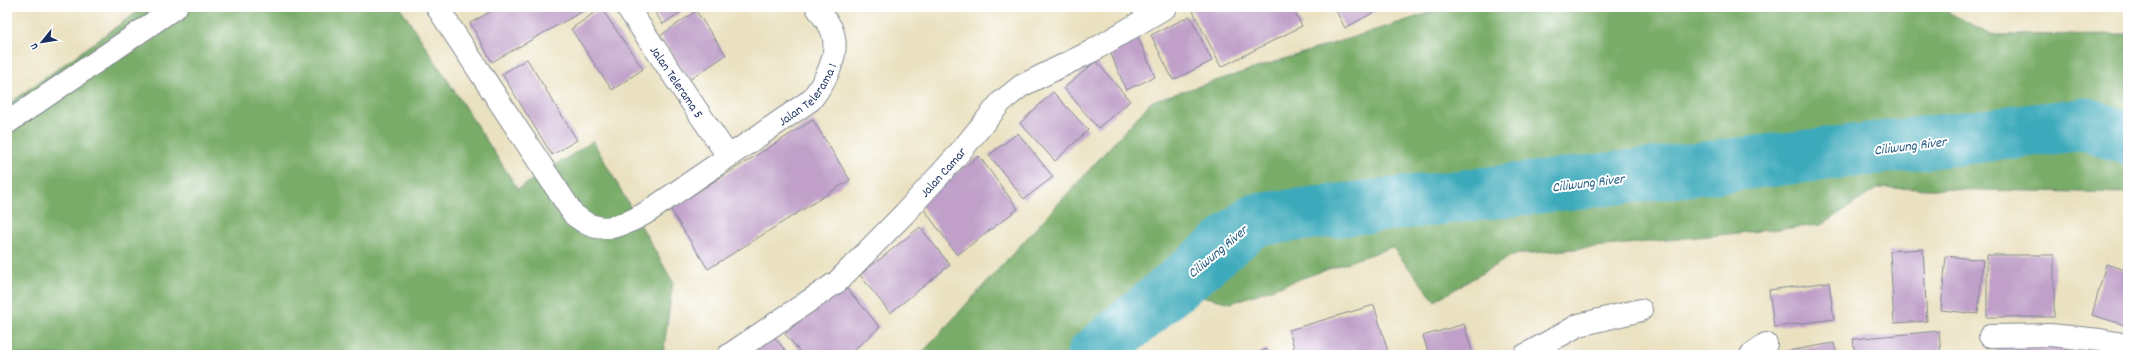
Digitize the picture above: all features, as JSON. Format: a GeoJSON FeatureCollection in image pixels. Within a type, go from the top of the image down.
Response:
{"type":"FeatureCollection","features":[{"type":"Feature","properties":{"kind":"street"},"geometry":{"type":"LineString","coordinates":[[7,123],[176,7]]}},
{"type":"Feature","properties":{"kind":"street","name":"Jalan Telerama 1"},"geometry":{"type":"LineString","coordinates":[[437,7],[574,215],[590,225],[609,227],[631,222],[796,112],[811,100],[823,84],[832,67],[834,44],[831,29],[817,7]]}},
{"type":"Feature","properties":{"kind":"street","name":"Jalan Telerama 5"},"geometry":{"type":"LineString","coordinates":[[627,7],[728,156]]}},
{"type":"Feature","properties":{"kind":"street","name":"Jalan Camar"},"geometry":{"type":"LineString","coordinates":[[730,355],[837,282],[904,214],[1001,102],[1021,86],[1092,51],[1166,7]]}},
{"type":"Feature","properties":{"kind":"street"},"geometry":{"type":"LineString","coordinates":[[1525,355],[1579,325],[1641,310]]}},
{"type":"Feature","properties":{"kind":"street"},"geometry":{"type":"LineString","coordinates":[[1990,336],[2050,334],[2128,345]]}},
{"type":"Feature","properties":{"kind":"green space"},"geometry":{"type":"Polygon","coordinates":[[[144,7],[400,7],[518,189],[593,141],[673,282],[663,355],[7,355],[7,105],[144,7]]]}},
{"type":"Feature","properties":{"kind":"green space"},"geometry":{"type":"Polygon","coordinates":[[[1448,7],[1938,7],[1993,35],[2128,34],[2128,193],[1878,188],[1821,225],[1513,255],[1435,301],[1392,247],[1231,303],[1201,296],[1092,344],[1079,355],[920,355],[1152,101],[1448,7]]]}},
{"type":"Feature","properties":{"kind":"building"},"geometry":{"type":"Polygon","coordinates":[[[499,7],[590,7],[492,62],[470,23],[499,7]]]}},
{"type":"Feature","properties":{"kind":"building"},"geometry":{"type":"Polygon","coordinates":[[[651,7],[689,7],[663,24],[651,7]]]}},
{"type":"Feature","properties":{"kind":"building"},"geometry":{"type":"Polygon","coordinates":[[[1191,7],[1292,7],[1302,26],[1221,67],[1191,7]]]}},
{"type":"Feature","properties":{"kind":"building"},"geometry":{"type":"Polygon","coordinates":[[[1334,7],[1384,7],[1345,28],[1334,7]]]}},
{"type":"Feature","properties":{"kind":"building"},"geometry":{"type":"Polygon","coordinates":[[[601,8],[643,69],[612,90],[571,29],[601,8]]]}},
{"type":"Feature","properties":{"kind":"building"},"geometry":{"type":"Polygon","coordinates":[[[696,11],[726,55],[689,80],[660,36],[696,11]]]}},
{"type":"Feature","properties":{"kind":"building"},"geometry":{"type":"Polygon","coordinates":[[[1190,16],[1212,61],[1173,80],[1151,35],[1190,16]]]}},
{"type":"Feature","properties":{"kind":"building"},"geometry":{"type":"Polygon","coordinates":[[[1138,37],[1155,77],[1126,90],[1109,49],[1138,37]]]}},
{"type":"Feature","properties":{"kind":"building"},"geometry":{"type":"Polygon","coordinates":[[[527,59],[577,140],[552,155],[502,74],[527,59]]]}},
{"type":"Feature","properties":{"kind":"building"},"geometry":{"type":"Polygon","coordinates":[[[1096,61],[1130,101],[1098,128],[1064,88],[1096,61]]]}},
{"type":"Feature","properties":{"kind":"building"},"geometry":{"type":"Polygon","coordinates":[[[1053,92],[1088,130],[1055,161],[1020,123],[1053,92]]]}},
{"type":"Feature","properties":{"kind":"building"},"geometry":{"type":"Polygon","coordinates":[[[813,120],[850,180],[708,269],[670,209],[813,120]]]}},
{"type":"Feature","properties":{"kind":"building"},"geometry":{"type":"Polygon","coordinates":[[[1018,133],[1053,177],[1024,199],[989,155],[1018,133]]]}},
{"type":"Feature","properties":{"kind":"building"},"geometry":{"type":"Polygon","coordinates":[[[979,156],[1018,209],[957,255],[918,201],[979,156]]]}},
{"type":"Feature","properties":{"kind":"building"},"geometry":{"type":"Polygon","coordinates":[[[920,227],[950,265],[890,313],[860,275],[920,227]]]}},
{"type":"Feature","properties":{"kind":"building"},"geometry":{"type":"Polygon","coordinates":[[[1923,249],[1927,321],[1894,323],[1890,251],[1923,249]]]}},
{"type":"Feature","properties":{"kind":"building"},"geometry":{"type":"Polygon","coordinates":[[[1987,255],[2054,255],[2054,317],[1987,317],[1987,255]]]}},
{"type":"Feature","properties":{"kind":"building"},"geometry":{"type":"Polygon","coordinates":[[[1946,256],[1983,260],[1978,314],[1941,310],[1946,256]]]}},
{"type":"Feature","properties":{"kind":"building"},"geometry":{"type":"Polygon","coordinates":[[[2106,264],[2128,271],[2128,326],[2092,315],[2106,264]]]}},
{"type":"Feature","properties":{"kind":"building"},"geometry":{"type":"Polygon","coordinates":[[[1829,282],[1834,319],[1774,327],[1769,290],[1829,282]]]}},
{"type":"Feature","properties":{"kind":"building"},"geometry":{"type":"Polygon","coordinates":[[[842,283],[880,327],[848,355],[803,355],[785,334],[842,283]]]}},
{"type":"Feature","properties":{"kind":"building"},"geometry":{"type":"Polygon","coordinates":[[[1374,305],[1389,355],[1296,355],[1289,330],[1374,305]]]}},
{"type":"Feature","properties":{"kind":"building"},"geometry":{"type":"Polygon","coordinates":[[[1464,324],[1473,355],[1429,355],[1423,336],[1464,324]]]}},
{"type":"Feature","properties":{"kind":"building"},"geometry":{"type":"Polygon","coordinates":[[[1939,331],[1941,355],[1855,355],[1853,339],[1939,331]]]}},
{"type":"Feature","properties":{"kind":"building"},"geometry":{"type":"Polygon","coordinates":[[[771,333],[789,355],[744,355],[771,333]]]}},
{"type":"Feature","properties":{"kind":"building"},"geometry":{"type":"Polygon","coordinates":[[[1834,343],[1837,355],[1788,355],[1787,351],[1834,343]]]}},
{"type":"Feature","properties":{"kind":"building"},"geometry":{"type":"Polygon","coordinates":[[[1997,344],[2066,346],[2066,355],[1997,355],[1997,344]]]}},
{"type":"Feature","properties":{"kind":"building"},"geometry":{"type":"Polygon","coordinates":[[[1266,349],[1270,355],[1256,355],[1266,349]]]}},
{"type":"Feature","properties":{"kind":"waterway","name":"Ciliwung River"},"geometry":{"type":"LineString","coordinates":[[1093,355],[1254,220],[2086,124],[2128,139]]}}]}
